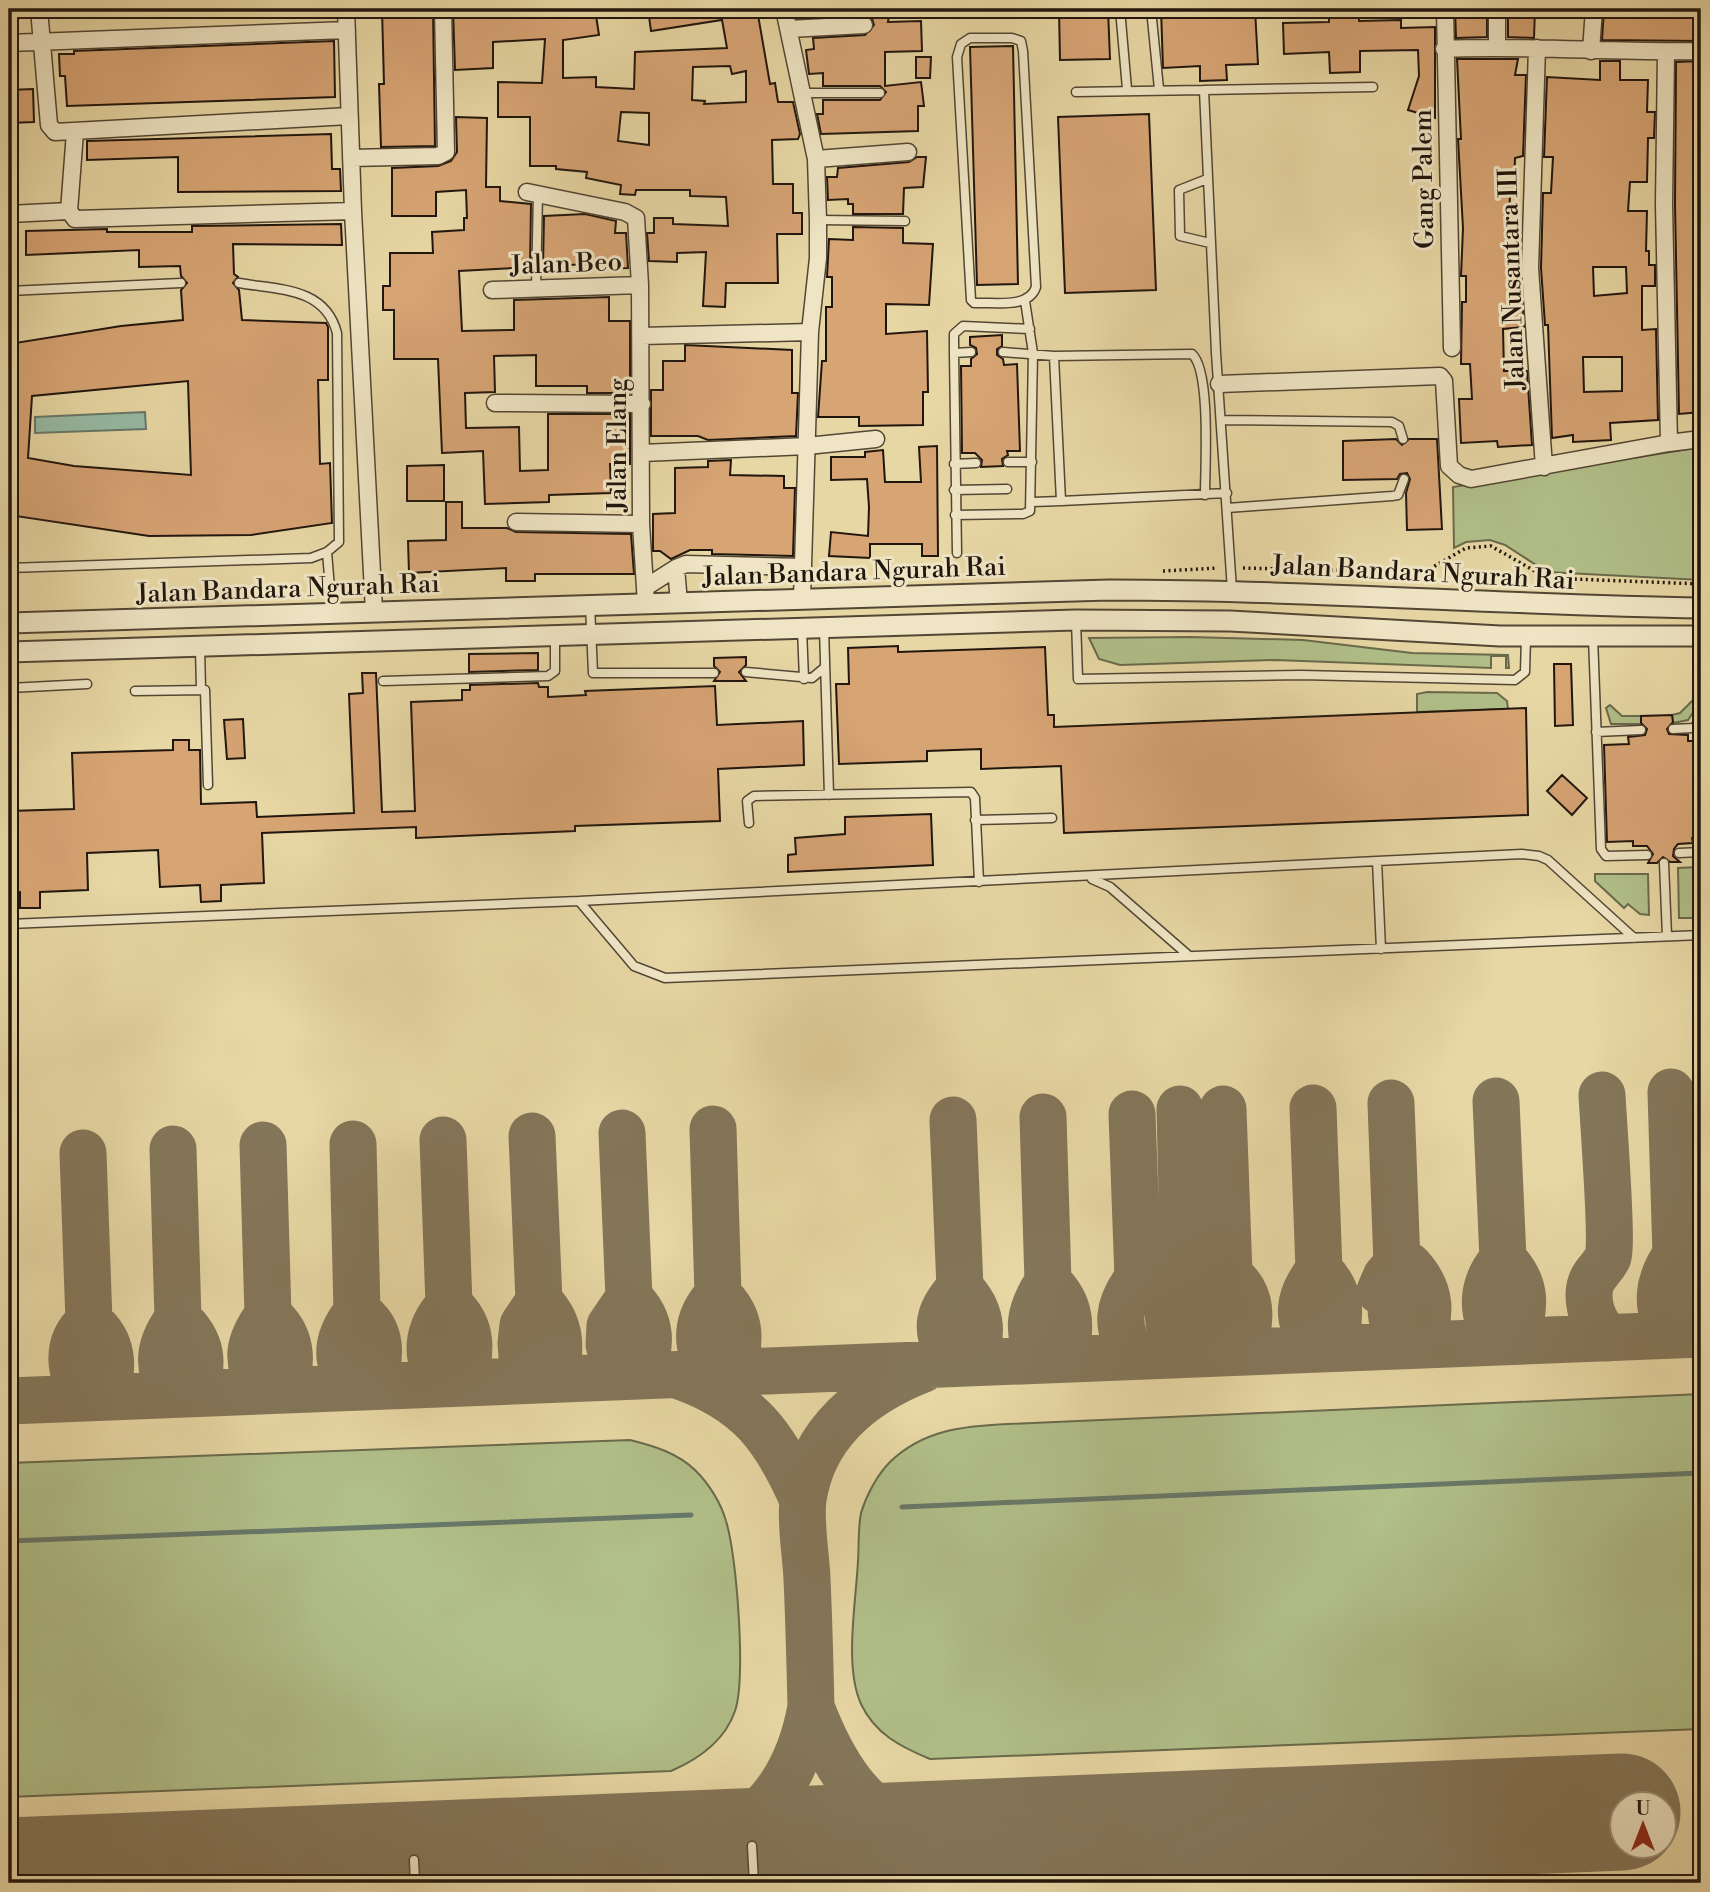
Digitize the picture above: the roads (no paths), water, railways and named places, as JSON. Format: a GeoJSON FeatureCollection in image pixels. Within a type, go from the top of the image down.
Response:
{"type":"FeatureCollection","features":[{"type":"Feature","properties":{"kind":"street"},"geometry":{"type":"LineString","coordinates":[[39,9],[49,128],[55,132],[349,116]]}},
{"type":"Feature","properties":{"kind":"street"},"geometry":{"type":"LineString","coordinates":[[346,9],[353,211],[374,611]]}},
{"type":"Feature","properties":{"kind":"street"},"geometry":{"type":"LineString","coordinates":[[351,158],[438,156],[446,152],[443,9]]}},
{"type":"Feature","properties":{"kind":"street"},"geometry":{"type":"LineString","coordinates":[[784,9],[816,159],[818,220],[818,258],[810,332],[802,599]]}},
{"type":"Feature","properties":{"kind":"street","name":"Gang Palem"},"geometry":{"type":"LineString","coordinates":[[1445,9],[1452,348]]}},
{"type":"Feature","properties":{"kind":"street"},"geometry":{"type":"LineString","coordinates":[[1497,9],[1497,47]]}},
{"type":"Feature","properties":{"kind":"street"},"geometry":{"type":"LineString","coordinates":[[1591,51],[1594,9]]}},
{"type":"Feature","properties":{"kind":"street"},"geometry":{"type":"LineString","coordinates":[[789,29],[864,26]]}},
{"type":"Feature","properties":{"kind":"street"},"geometry":{"type":"LineString","coordinates":[[9,43],[347,30]]}},
{"type":"Feature","properties":{"kind":"street"},"geometry":{"type":"LineString","coordinates":[[1444,49],[1497,47],[1591,51],[1701,51]]}},
{"type":"Feature","properties":{"kind":"street","name":"Jalan Nusantara III"},"geometry":{"type":"LineString","coordinates":[[1537,48],[1530,268],[1544,467]]}},
{"type":"Feature","properties":{"kind":"street"},"geometry":{"type":"LineString","coordinates":[[1666,52],[1664,204],[1669,443]]}},
{"type":"Feature","properties":{"kind":"street"},"geometry":{"type":"LineString","coordinates":[[75,132],[69,211],[72,218],[81,220],[353,211]]}},
{"type":"Feature","properties":{"kind":"street"},"geometry":{"type":"LineString","coordinates":[[816,159],[908,152]]}},
{"type":"Feature","properties":{"kind":"street","name":"Jalan Elang"},"geometry":{"type":"LineString","coordinates":[[532,193],[625,212],[636,218],[641,336],[641,524],[646,595]]}},
{"type":"Feature","properties":{"kind":"street"},"geometry":{"type":"LineString","coordinates":[[9,214],[69,211]]}},
{"type":"Feature","properties":{"kind":"street","name":"Jalan Beo"},"geometry":{"type":"LineString","coordinates":[[492,290],[640,285]]}},
{"type":"Feature","properties":{"kind":"street"},"geometry":{"type":"LineString","coordinates":[[641,336],[810,332]]}},
{"type":"Feature","properties":{"kind":"street"},"geometry":{"type":"LineString","coordinates":[[1219,384],[1440,376],[1444,381],[1448,461],[1453,470],[1471,479],[1701,439]]}},
{"type":"Feature","properties":{"kind":"street"},"geometry":{"type":"LineString","coordinates":[[495,403],[642,404]]}},
{"type":"Feature","properties":{"kind":"street"},"geometry":{"type":"LineString","coordinates":[[642,453],[807,446],[876,439]]}},
{"type":"Feature","properties":{"kind":"street"},"geometry":{"type":"LineString","coordinates":[[516,522],[641,524]]}},
{"type":"Feature","properties":{"kind":"street"},"geometry":{"type":"LineString","coordinates":[[646,595],[676,568],[693,562],[803,567]]}},
{"type":"Feature","properties":{"kind":"street"},"geometry":{"type":"LineString","coordinates":[[676,568],[679,603]]}},
{"type":"Feature","properties":{"kind":"street","name":"Jalan Bandara Ngurah Rai"},"geometry":{"type":"LineString","coordinates":[[9,623],[590,606],[646,595],[679,603],[1109,590],[1232,590],[1422,601],[1701,608]]}},
{"type":"Feature","properties":{"kind":"street"},"geometry":{"type":"LineString","coordinates":[[1421,631],[1422,601]]}},
{"type":"Feature","properties":{"kind":"street"},"geometry":{"type":"LineString","coordinates":[[1592,606],[1593,636]]}},
{"type":"Feature","properties":{"kind":"street"},"geometry":{"type":"LineString","coordinates":[[130,619],[132,647]]}},
{"type":"Feature","properties":{"kind":"street","name":"Jalan Bandara Ngurah Rai"},"geometry":{"type":"LineString","coordinates":[[9,652],[1076,620],[1230,621],[1526,636],[1701,636]]}},
{"type":"Feature","properties":{"kind":"lane"},"geometry":{"type":"LineString","coordinates":[[1120,9],[1127,89]]}},
{"type":"Feature","properties":{"kind":"lane"},"geometry":{"type":"LineString","coordinates":[[1151,9],[1159,89]]}},
{"type":"Feature","properties":{"kind":"lane"},"geometry":{"type":"LineString","coordinates":[[970,38],[1012,38],[1021,41],[1036,287],[1034,295],[1025,301],[974,303],[971,300],[957,57],[961,44],[970,38]]}},
{"type":"Feature","properties":{"kind":"lane"},"geometry":{"type":"LineString","coordinates":[[1076,92],[1127,89],[1373,87]]}},
{"type":"Feature","properties":{"kind":"lane"},"geometry":{"type":"LineString","coordinates":[[1204,90],[1210,243],[1232,590]]}},
{"type":"Feature","properties":{"kind":"lane"},"geometry":{"type":"LineString","coordinates":[[803,93],[880,93]]}},
{"type":"Feature","properties":{"kind":"lane"},"geometry":{"type":"LineString","coordinates":[[1207,179],[1179,190],[1180,236],[1210,243]]}},
{"type":"Feature","properties":{"kind":"lane"},"geometry":{"type":"LineString","coordinates":[[532,193],[536,288]]}},
{"type":"Feature","properties":{"kind":"lane"},"geometry":{"type":"LineString","coordinates":[[818,220],[905,221]]}},
{"type":"Feature","properties":{"kind":"lane"},"geometry":{"type":"LineString","coordinates":[[9,568],[311,558],[327,552],[340,542],[337,332],[333,315],[324,304],[311,297],[239,282]]}},
{"type":"Feature","properties":{"kind":"lane"},"geometry":{"type":"LineString","coordinates":[[9,290],[181,283]]}},
{"type":"Feature","properties":{"kind":"lane"},"geometry":{"type":"LineString","coordinates":[[955,515],[1023,514],[1030,511],[1033,353],[1025,301]]}},
{"type":"Feature","properties":{"kind":"lane"},"geometry":{"type":"LineString","coordinates":[[957,553],[954,490],[954,334],[963,326],[1030,328]]}},
{"type":"Feature","properties":{"kind":"lane"},"geometry":{"type":"LineString","coordinates":[[954,353],[971,352]]}},
{"type":"Feature","properties":{"kind":"lane"},"geometry":{"type":"LineString","coordinates":[[1003,352],[1054,356],[1186,352],[1196,357],[1200,365],[1203,398],[1205,495]]}},
{"type":"Feature","properties":{"kind":"lane"},"geometry":{"type":"LineString","coordinates":[[1054,356],[1061,501]]}},
{"type":"Feature","properties":{"kind":"lane"},"geometry":{"type":"LineString","coordinates":[[1220,420],[1392,422],[1399,426],[1403,439]]}},
{"type":"Feature","properties":{"kind":"lane"},"geometry":{"type":"LineString","coordinates":[[1008,462],[1032,462]]}},
{"type":"Feature","properties":{"kind":"lane"},"geometry":{"type":"LineString","coordinates":[[954,464],[976,463]]}},
{"type":"Feature","properties":{"kind":"lane"},"geometry":{"type":"LineString","coordinates":[[1227,508],[1398,495],[1404,479]]}},
{"type":"Feature","properties":{"kind":"lane"},"geometry":{"type":"LineString","coordinates":[[954,490],[1007,489]]}},
{"type":"Feature","properties":{"kind":"lane"},"geometry":{"type":"LineString","coordinates":[[1032,502],[1227,493]]}},
{"type":"Feature","properties":{"kind":"lane"},"geometry":{"type":"LineString","coordinates":[[327,552],[332,586],[332,613]]}},
{"type":"Feature","properties":{"kind":"lane"},"geometry":{"type":"LineString","coordinates":[[590,606],[592,669],[597,675],[714,673]]}},
{"type":"Feature","properties":{"kind":"lane"},"geometry":{"type":"LineString","coordinates":[[1076,620],[1078,678],[1301,675],[1515,680],[1525,672],[1526,636]]}},
{"type":"Feature","properties":{"kind":"lane"},"geometry":{"type":"LineString","coordinates":[[824,628],[828,795]]}},
{"type":"Feature","properties":{"kind":"lane"},"geometry":{"type":"LineString","coordinates":[[802,629],[804,678]]}},
{"type":"Feature","properties":{"kind":"lane"},"geometry":{"type":"LineString","coordinates":[[383,681],[548,676],[555,671],[555,635]]}},
{"type":"Feature","properties":{"kind":"lane"},"geometry":{"type":"LineString","coordinates":[[1593,636],[1602,852],[1606,856],[1647,855]]}},
{"type":"Feature","properties":{"kind":"lane"},"geometry":{"type":"LineString","coordinates":[[200,645],[201,689]]}},
{"type":"Feature","properties":{"kind":"lane"},"geometry":{"type":"LineString","coordinates":[[746,672],[812,678],[824,668]]}},
{"type":"Feature","properties":{"kind":"lane"},"geometry":{"type":"LineString","coordinates":[[9,688],[88,684]]}},
{"type":"Feature","properties":{"kind":"lane"},"geometry":{"type":"LineString","coordinates":[[135,691],[201,689],[206,693],[208,785]]}},
{"type":"Feature","properties":{"kind":"lane"},"geometry":{"type":"LineString","coordinates":[[1673,729],[1693,728],[1701,723]]}},
{"type":"Feature","properties":{"kind":"lane"},"geometry":{"type":"LineString","coordinates":[[1596,732],[1642,730]]}},
{"type":"Feature","properties":{"kind":"lane"},"geometry":{"type":"LineString","coordinates":[[749,823],[750,797],[971,792],[979,882]]}},
{"type":"Feature","properties":{"kind":"lane"},"geometry":{"type":"LineString","coordinates":[[975,820],[1052,818]]}},
{"type":"Feature","properties":{"kind":"lane"},"geometry":{"type":"LineString","coordinates":[[1679,853],[1701,852]]}},
{"type":"Feature","properties":{"kind":"lane"},"geometry":{"type":"LineString","coordinates":[[9,924],[1089,878],[1131,872],[1522,854],[1548,860],[1634,938]]}},
{"type":"Feature","properties":{"kind":"lane"},"geometry":{"type":"LineString","coordinates":[[1377,861],[1381,949]]}},
{"type":"Feature","properties":{"kind":"lane"},"geometry":{"type":"LineString","coordinates":[[1664,863],[1667,936]]}},
{"type":"Feature","properties":{"kind":"lane"},"geometry":{"type":"LineString","coordinates":[[1089,878],[1110,887],[1188,956]]}},
{"type":"Feature","properties":{"kind":"lane"},"geometry":{"type":"LineString","coordinates":[[579,901],[634,966],[665,978],[1701,935]]}},
{"type":"Feature","properties":{"kind":"lane"},"geometry":{"type":"LineString","coordinates":[[752,1846],[754,1883]]}},
{"type":"Feature","properties":{"kind":"lane"},"geometry":{"type":"LineString","coordinates":[[414,1860],[415,1883]]}},
{"type":"Feature","properties":{"kind":"waterway"},"geometry":{"type":"LineString","coordinates":[[902,1507],[1701,1473]]}},
{"type":"Feature","properties":{"kind":"waterway"},"geometry":{"type":"LineString","coordinates":[[9,1541],[691,1515]]}}]}
